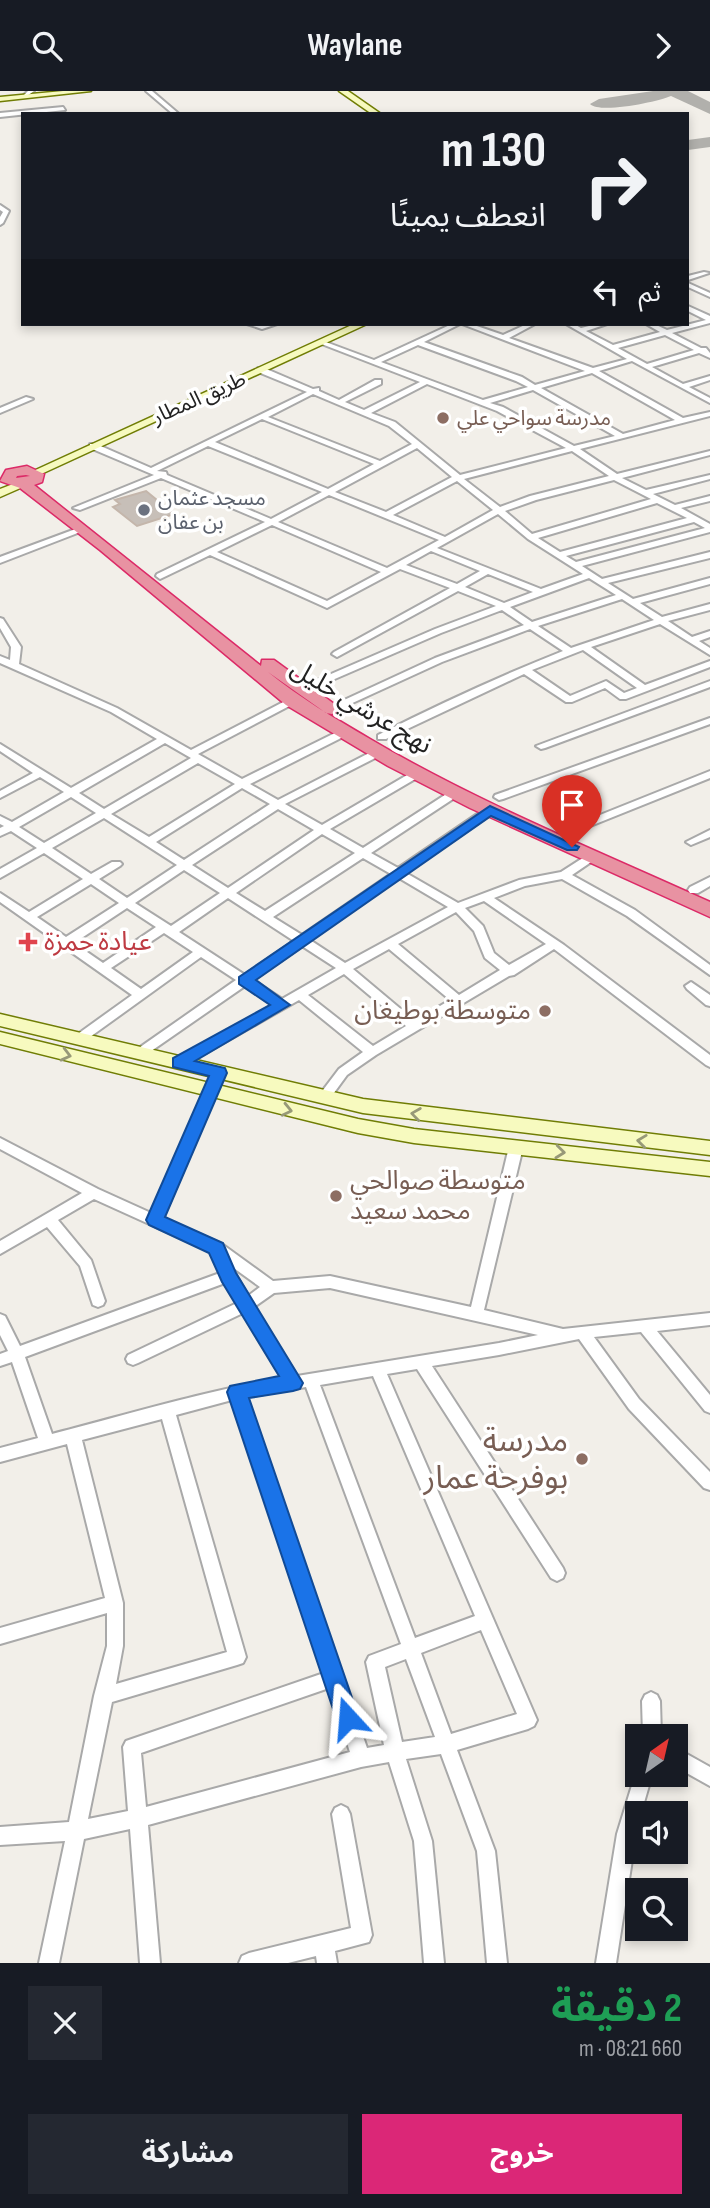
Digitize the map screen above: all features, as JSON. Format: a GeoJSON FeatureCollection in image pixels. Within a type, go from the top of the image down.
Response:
{"type":"FeatureCollection","features":[{"type":"Feature","properties":{"kind":"highway","name":"نهج عرشي خليل"},"geometry":{"type":"LineString","coordinates":[[0,457],[16,478],[345,732],[380,744],[593,856],[710,910]]}},
{"type":"Feature","properties":{"kind":"highway","name":"نهج عرشي خليل"},"geometry":{"type":"LineString","coordinates":[[16,478],[77,508],[249,650],[298,695],[332,709],[418,773],[455,793],[569,831],[705,890]]}},
{"type":"Feature","properties":{"kind":"main road"},"geometry":{"type":"LineString","coordinates":[[0,98],[64,91]]}},
{"type":"Feature","properties":{"kind":"main road"},"geometry":{"type":"LineString","coordinates":[[28,94],[87,91]]}},
{"type":"Feature","properties":{"kind":"main road"},"geometry":{"type":"LineString","coordinates":[[341,95],[359,112]]}},
{"type":"Feature","properties":{"kind":"main road"},"geometry":{"type":"LineString","coordinates":[[341,95],[373,112]]}},
{"type":"Feature","properties":{"kind":"main road","name":"طريق المطار"},"geometry":{"type":"LineString","coordinates":[[89,444],[261,370],[345,326]]}},
{"type":"Feature","properties":{"kind":"main road","name":"طريق المطار"},"geometry":{"type":"LineString","coordinates":[[16,478],[318,341],[357,326]]}},
{"type":"Feature","properties":{"kind":"main road"},"geometry":{"type":"LineString","coordinates":[[0,1020],[323,1098],[416,1114],[710,1148]]}},
{"type":"Feature","properties":{"kind":"main road"},"geometry":{"type":"LineString","coordinates":[[0,1038],[358,1126],[516,1147],[710,1168]]}},
{"type":"Feature","properties":{"kind":"street"},"geometry":{"type":"LineString","coordinates":[[149,91],[175,112]]}},
{"type":"Feature","properties":{"kind":"street"},"geometry":{"type":"LineString","coordinates":[[39,112],[63,109]]}},
{"type":"Feature","properties":{"kind":"street"},"geometry":{"type":"LineString","coordinates":[[3,116],[21,114]]}},
{"type":"Feature","properties":{"kind":"street"},"geometry":{"type":"LineString","coordinates":[[0,223],[2,210]]}},
{"type":"Feature","properties":{"kind":"street"},"geometry":{"type":"LineString","coordinates":[[689,278],[706,273]]}},
{"type":"Feature","properties":{"kind":"street"},"geometry":{"type":"LineString","coordinates":[[689,285],[710,295]]}},
{"type":"Feature","properties":{"kind":"street"},"geometry":{"type":"LineString","coordinates":[[699,298],[710,295]]}},
{"type":"Feature","properties":{"kind":"street"},"geometry":{"type":"LineString","coordinates":[[689,309],[710,320]]}},
{"type":"Feature","properties":{"kind":"street"},"geometry":{"type":"LineString","coordinates":[[613,347],[710,320]]}},
{"type":"Feature","properties":{"kind":"street"},"geometry":{"type":"LineString","coordinates":[[375,362],[453,326]]}},
{"type":"Feature","properties":{"kind":"street"},"geometry":{"type":"LineString","coordinates":[[472,326],[593,371],[682,421]]}},
{"type":"Feature","properties":{"kind":"street"},"geometry":{"type":"LineString","coordinates":[[505,337],[528,326]]}},
{"type":"Feature","properties":{"kind":"street"},"geometry":{"type":"LineString","coordinates":[[573,326],[710,401]]}},
{"type":"Feature","properties":{"kind":"street"},"geometry":{"type":"LineString","coordinates":[[581,330],[596,326]]}},
{"type":"Feature","properties":{"kind":"street"},"geometry":{"type":"LineString","coordinates":[[653,326],[710,356]]}},
{"type":"Feature","properties":{"kind":"street"},"geometry":{"type":"LineString","coordinates":[[318,341],[484,402],[574,449],[617,478],[657,500],[708,525]]}},
{"type":"Feature","properties":{"kind":"street"},"geometry":{"type":"LineString","coordinates":[[418,342],[536,387],[623,437]]}},
{"type":"Feature","properties":{"kind":"street"},"geometry":{"type":"LineString","coordinates":[[646,366],[710,348]]}},
{"type":"Feature","properties":{"kind":"street"},"geometry":{"type":"LineString","coordinates":[[484,402],[634,359]]}},
{"type":"Feature","properties":{"kind":"street"},"geometry":{"type":"LineString","coordinates":[[261,370],[316,390],[392,424],[531,537],[710,652]]}},
{"type":"Feature","properties":{"kind":"street"},"geometry":{"type":"LineString","coordinates":[[683,386],[710,378]]}},
{"type":"Feature","properties":{"kind":"street"},"geometry":{"type":"LineString","coordinates":[[340,402],[378,382]]}},
{"type":"Feature","properties":{"kind":"street"},"geometry":{"type":"LineString","coordinates":[[366,412],[425,382]]}},
{"type":"Feature","properties":{"kind":"street"},"geometry":{"type":"LineString","coordinates":[[152,470],[316,390]]}},
{"type":"Feature","properties":{"kind":"street"},"geometry":{"type":"LineString","coordinates":[[0,411],[29,399]]}},
{"type":"Feature","properties":{"kind":"street"},"geometry":{"type":"LineString","coordinates":[[385,516],[457,478],[710,414]]}},
{"type":"Feature","properties":{"kind":"street"},"geometry":{"type":"LineString","coordinates":[[262,417],[380,464]]}},
{"type":"Feature","properties":{"kind":"street"},"geometry":{"type":"LineString","coordinates":[[209,443],[446,540]]}},
{"type":"Feature","properties":{"kind":"street"},"geometry":{"type":"LineString","coordinates":[[89,444],[386,571]]}},
{"type":"Feature","properties":{"kind":"street"},"geometry":{"type":"LineString","coordinates":[[160,576],[272,522],[418,444]]}},
{"type":"Feature","properties":{"kind":"street"},"geometry":{"type":"LineString","coordinates":[[211,552],[327,605],[498,511],[533,498],[710,453]]}},
{"type":"Feature","properties":{"kind":"street"},"geometry":{"type":"LineString","coordinates":[[77,508],[163,474]]}},
{"type":"Feature","properties":{"kind":"street"},"geometry":{"type":"LineString","coordinates":[[645,493],[710,477]]}},
{"type":"Feature","properties":{"kind":"street"},"geometry":{"type":"LineString","coordinates":[[673,508],[710,498]]}},
{"type":"Feature","properties":{"kind":"street"},"geometry":{"type":"LineString","coordinates":[[531,537],[657,500]]}},
{"type":"Feature","properties":{"kind":"street"},"geometry":{"type":"LineString","coordinates":[[558,555],[694,519]]}},
{"type":"Feature","properties":{"kind":"street"},"geometry":{"type":"LineString","coordinates":[[574,565],[708,525]]}},
{"type":"Feature","properties":{"kind":"street"},"geometry":{"type":"LineString","coordinates":[[0,560],[84,529]]}},
{"type":"Feature","properties":{"kind":"street"},"geometry":{"type":"LineString","coordinates":[[430,548],[540,592]]}},
{"type":"Feature","properties":{"kind":"street"},"geometry":{"type":"LineString","coordinates":[[601,582],[710,555]]}},
{"type":"Feature","properties":{"kind":"street"},"geometry":{"type":"LineString","coordinates":[[398,565],[503,606],[569,651]]}},
{"type":"Feature","properties":{"kind":"street"},"geometry":{"type":"LineString","coordinates":[[337,654],[487,571]]}},
{"type":"Feature","properties":{"kind":"street"},"geometry":{"type":"LineString","coordinates":[[0,874],[105,814],[195,756],[298,695],[503,606],[588,575]]}},
{"type":"Feature","properties":{"kind":"street"},"geometry":{"type":"LineString","coordinates":[[332,709],[376,686],[529,626],[627,599],[710,581]]}},
{"type":"Feature","properties":{"kind":"street"},"geometry":{"type":"LineString","coordinates":[[66,943],[279,803],[380,744],[524,669],[660,619],[710,607]]}},
{"type":"Feature","properties":{"kind":"street"},"geometry":{"type":"LineString","coordinates":[[0,621],[16,647],[14,665]]}},
{"type":"Feature","properties":{"kind":"street"},"geometry":{"type":"LineString","coordinates":[[691,640],[710,634]]}},
{"type":"Feature","properties":{"kind":"street"},"geometry":{"type":"LineString","coordinates":[[584,646],[644,689]]}},
{"type":"Feature","properties":{"kind":"street"},"geometry":{"type":"LineString","coordinates":[[0,659],[114,710],[324,828],[457,907],[480,929],[489,955],[510,972]]}},
{"type":"Feature","properties":{"kind":"street"},"geometry":{"type":"LineString","coordinates":[[524,669],[569,700],[606,684],[623,697],[710,664]]}},
{"type":"Feature","properties":{"kind":"street"},"geometry":{"type":"LineString","coordinates":[[541,746],[710,684]]}},
{"type":"Feature","properties":{"kind":"street"},"geometry":{"type":"LineString","coordinates":[[140,1053],[400,873],[494,804],[710,721]]}},
{"type":"Feature","properties":{"kind":"street"},"geometry":{"type":"LineString","coordinates":[[149,842],[243,783],[345,732]]}},
{"type":"Feature","properties":{"kind":"street"},"geometry":{"type":"LineString","coordinates":[[6,830],[165,739]]}},
{"type":"Feature","properties":{"kind":"street"},"geometry":{"type":"LineString","coordinates":[[2,750],[345,968],[412,1025]]}},
{"type":"Feature","properties":{"kind":"street"},"geometry":{"type":"LineString","coordinates":[[0,795],[41,773]]}},
{"type":"Feature","properties":{"kind":"street"},"geometry":{"type":"LineString","coordinates":[[103,968],[230,894],[324,828],[418,773]]}},
{"type":"Feature","properties":{"kind":"street"},"geometry":{"type":"LineString","coordinates":[[569,831],[710,773]]}},
{"type":"Feature","properties":{"kind":"street"},"geometry":{"type":"LineString","coordinates":[[266,916],[455,793]]}},
{"type":"Feature","properties":{"kind":"street"},"geometry":{"type":"LineString","coordinates":[[0,820],[6,830],[44,849],[282,1005]]}},
{"type":"Feature","properties":{"kind":"street"},"geometry":{"type":"LineString","coordinates":[[691,842],[710,833]]}},
{"type":"Feature","properties":{"kind":"street"},"geometry":{"type":"LineString","coordinates":[[179,1063],[457,907],[523,883],[564,875],[593,856]]}},
{"type":"Feature","properties":{"kind":"street"},"geometry":{"type":"LineString","coordinates":[[29,917],[116,864]]}},
{"type":"Feature","properties":{"kind":"street"},"geometry":{"type":"LineString","coordinates":[[564,875],[631,913],[710,971]]}},
{"type":"Feature","properties":{"kind":"street"},"geometry":{"type":"LineString","coordinates":[[484,896],[554,944],[710,1062]]}},
{"type":"Feature","properties":{"kind":"street"},"geometry":{"type":"LineString","coordinates":[[0,897],[141,995]]}},
{"type":"Feature","properties":{"kind":"street"},"geometry":{"type":"LineString","coordinates":[[390,943],[458,1000]]}},
{"type":"Feature","properties":{"kind":"street"},"geometry":{"type":"LineString","coordinates":[[323,1098],[343,1073],[412,1025],[510,972],[554,944]]}},
{"type":"Feature","properties":{"kind":"street"},"geometry":{"type":"LineString","coordinates":[[79,1039],[201,952]]}},
{"type":"Feature","properties":{"kind":"street"},"geometry":{"type":"LineString","coordinates":[[691,986],[710,1002]]}},
{"type":"Feature","properties":{"kind":"street"},"geometry":{"type":"LineString","coordinates":[[300,995],[372,1052]]}},
{"type":"Feature","properties":{"kind":"street"},"geometry":{"type":"LineString","coordinates":[[155,1220],[219,1073]]}},
{"type":"Feature","properties":{"kind":"street"},"geometry":{"type":"LineString","coordinates":[[0,1143],[93,1192],[216,1248],[271,1287]]}},
{"type":"Feature","properties":{"kind":"street"},"geometry":{"type":"LineString","coordinates":[[476,1315],[516,1147]]}},
{"type":"Feature","properties":{"kind":"street"},"geometry":{"type":"LineString","coordinates":[[0,1248],[93,1192]]}},
{"type":"Feature","properties":{"kind":"street"},"geometry":{"type":"LineString","coordinates":[[50,1219],[86,1264],[97,1301]]}},
{"type":"Feature","properties":{"kind":"street"},"geometry":{"type":"LineString","coordinates":[[216,1248],[228,1276],[293,1383]]}},
{"type":"Feature","properties":{"kind":"street"},"geometry":{"type":"LineString","coordinates":[[0,1360],[228,1276]]}},
{"type":"Feature","properties":{"kind":"street"},"geometry":{"type":"LineString","coordinates":[[133,1359],[246,1305],[271,1287],[330,1282],[565,1335]]}},
{"type":"Feature","properties":{"kind":"street"},"geometry":{"type":"LineString","coordinates":[[0,1455],[237,1392],[582,1332],[710,1319]]}},
{"type":"Feature","properties":{"kind":"street"},"geometry":{"type":"LineString","coordinates":[[0,1321],[17,1354],[47,1443]]}},
{"type":"Feature","properties":{"kind":"street"},"geometry":{"type":"LineString","coordinates":[[645,1327],[710,1406]]}},
{"type":"Feature","properties":{"kind":"street"},"geometry":{"type":"LineString","coordinates":[[582,1332],[635,1404],[710,1483]]}},
{"type":"Feature","properties":{"kind":"street"},"geometry":{"type":"LineString","coordinates":[[421,1362],[557,1573]]}},
{"type":"Feature","properties":{"kind":"street"},"geometry":{"type":"LineString","coordinates":[[0,1836],[75,1831],[135,1819],[361,1758],[446,1744],[528,1720],[377,1369]]}},
{"type":"Feature","properties":{"kind":"street"},"geometry":{"type":"LineString","coordinates":[[312,1380],[486,1851],[497,1963]]}},
{"type":"Feature","properties":{"kind":"street"},"geometry":{"type":"LineString","coordinates":[[237,1392],[361,1758]]}},
{"type":"Feature","properties":{"kind":"street"},"geometry":{"type":"LineString","coordinates":[[103,1696],[237,1657],[167,1409]]}},
{"type":"Feature","properties":{"kind":"street"},"geometry":{"type":"LineString","coordinates":[[49,1963],[115,1646],[115,1603],[73,1436]]}},
{"type":"Feature","properties":{"kind":"street"},"geometry":{"type":"LineString","coordinates":[[0,1636],[115,1603]]}},
{"type":"Feature","properties":{"kind":"street"},"geometry":{"type":"LineString","coordinates":[[434,1963],[423,1841],[395,1753],[375,1662],[485,1620]]}},
{"type":"Feature","properties":{"kind":"street"},"geometry":{"type":"LineString","coordinates":[[150,1963],[135,1819],[132,1747],[334,1678]]}},
{"type":"Feature","properties":{"kind":"street"},"geometry":{"type":"LineString","coordinates":[[651,1700],[652,1724]]}},
{"type":"Feature","properties":{"kind":"street"},"geometry":{"type":"LineString","coordinates":[[688,1764],[710,1777]]}},
{"type":"Feature","properties":{"kind":"street"},"geometry":{"type":"LineString","coordinates":[[606,1963],[626,1834],[640,1787]]}},
{"type":"Feature","properties":{"kind":"street"},"geometry":{"type":"LineString","coordinates":[[249,1963],[325,1954],[362,1935],[341,1814]]}},
{"type":"Feature","properties":{"kind":"building","name":"مسجد عثمان بن عفان"},"geometry":{"type":"Polygon","coordinates":[[[146,491],[174,514],[137,526],[113,507],[120,504],[115,500],[146,491]]]}},
{"type":"Feature","properties":{"kind":"taxiway"},"geometry":{"type":"LineString","coordinates":[[599,104],[656,96],[667,91]]}},
{"type":"Feature","properties":{"kind":"taxiway"},"geometry":{"type":"LineString","coordinates":[[675,91],[710,109]]}},
{"type":"Feature","properties":{"kind":"taxiway"},"geometry":{"type":"LineString","coordinates":[[689,145],[710,142]]}},
{"type":"Feature","properties":{"kind":"place","name":"مدرسة سواحي علي"},"geometry":{"type":"Point","coordinates":[443,418]}},
{"type":"Feature","properties":{"kind":"place","name":"مسجد عثمان بن عفان"},"geometry":{"type":"Point","coordinates":[144,510]}},
{"type":"Feature","properties":{"kind":"place","name":"عيادة حمزة"},"geometry":{"type":"Point","coordinates":[28,942]}},
{"type":"Feature","properties":{"kind":"place","name":"متوسطة بوطيغان"},"geometry":{"type":"Point","coordinates":[545,1011]}},
{"type":"Feature","properties":{"kind":"place","name":"متوسطة صوالحي محمد سعيد"},"geometry":{"type":"Point","coordinates":[336,1196]}},
{"type":"Feature","properties":{"kind":"place","name":"مدرسة بوفرحة عمار"},"geometry":{"type":"Point","coordinates":[582,1459]}},
{"type":"Feature","properties":{"kind":"route"},"geometry":{"type":"LineString","coordinates":[[348,1718],[237,1392],[293,1383],[228,1276],[216,1248],[155,1220],[219,1073],[179,1063],[282,1005],[245,980],[490,810],[572,847]]}}]}
